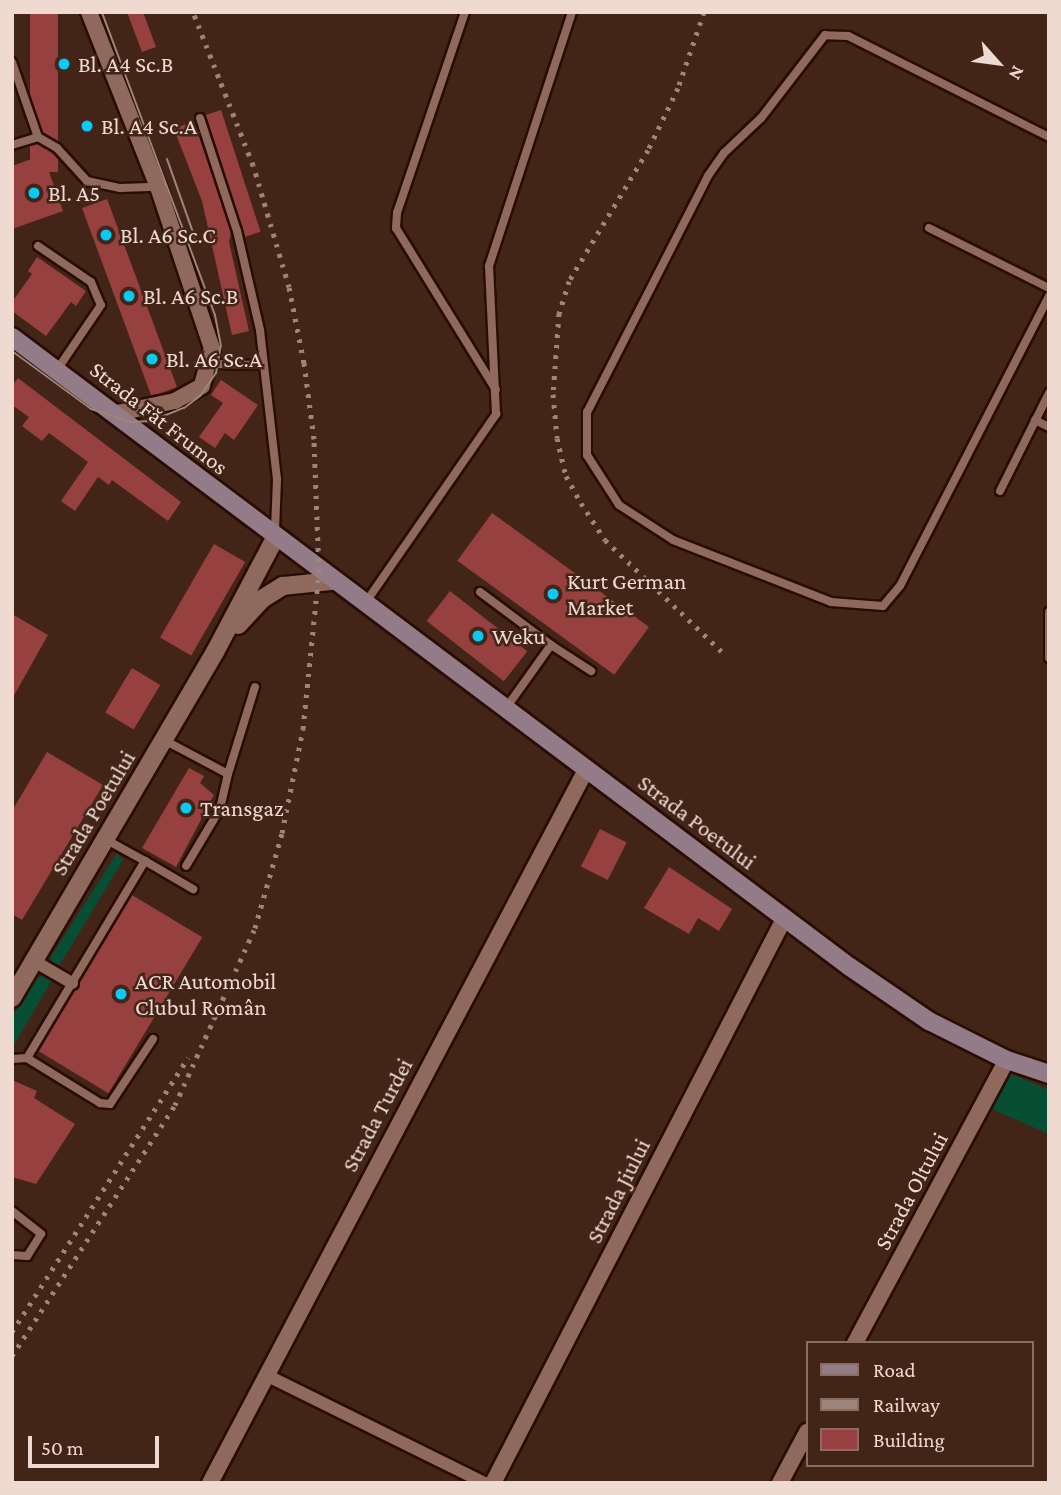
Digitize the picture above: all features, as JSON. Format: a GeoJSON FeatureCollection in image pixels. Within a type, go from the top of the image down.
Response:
{"type":"FeatureCollection","features":[{"type":"Feature","properties":{"kind":"main road","name":"Strada Făt Frumos"},"geometry":{"type":"LineString","coordinates":[[12,337],[275,538]]}},
{"type":"Feature","properties":{"kind":"main road","name":"Strada Poetului"},"geometry":{"type":"LineString","coordinates":[[275,538],[784,919],[929,1021],[1007,1060],[1049,1074]]}},
{"type":"Feature","properties":{"kind":"street"},"geometry":{"type":"LineString","coordinates":[[89,12],[158,187],[207,322],[211,364],[202,386],[175,401],[113,414]]}},
{"type":"Feature","properties":{"kind":"street","name":"Strada Poetului"},"geometry":{"type":"LineString","coordinates":[[12,998],[215,652],[275,538]]}},
{"type":"Feature","properties":{"kind":"street","name":"Strada Poetului"},"geometry":{"type":"LineString","coordinates":[[215,652],[269,593],[294,583],[332,581]]}},
{"type":"Feature","properties":{"kind":"street","name":"Strada Turdei"},"geometry":{"type":"LineString","coordinates":[[210,1483],[586,769]]}},
{"type":"Feature","properties":{"kind":"street","name":"Strada Jiului"},"geometry":{"type":"LineString","coordinates":[[493,1483],[784,919]]}},
{"type":"Feature","properties":{"kind":"street"},"geometry":{"type":"LineString","coordinates":[[34,961],[72,983]]}},
{"type":"Feature","properties":{"kind":"street","name":"Strada Oltului"},"geometry":{"type":"LineString","coordinates":[[856,1341],[1007,1060]]}},
{"type":"Feature","properties":{"kind":"street"},"geometry":{"type":"LineString","coordinates":[[266,1375],[485,1483]]}},
{"type":"Feature","properties":{"kind":"street"},"geometry":{"type":"LineString","coordinates":[[780,1483],[806,1434]]}},
{"type":"Feature","properties":{"kind":"lane"},"geometry":{"type":"LineString","coordinates":[[466,12],[397,213],[396,228],[497,391]]}},
{"type":"Feature","properties":{"kind":"lane"},"geometry":{"type":"LineString","coordinates":[[363,606],[485,434],[496,414],[489,266],[572,12]]}},
{"type":"Feature","properties":{"kind":"lane"},"geometry":{"type":"LineString","coordinates":[[1049,137],[848,36],[825,35],[761,118],[724,153],[708,176],[587,412],[587,455],[619,505],[673,540],[831,602],[883,606],[900,586],[1049,296]]}},
{"type":"Feature","properties":{"kind":"lane"},"geometry":{"type":"LineString","coordinates":[[12,62],[38,136],[57,149],[87,181],[120,188],[158,187]]}},
{"type":"Feature","properties":{"kind":"lane"},"geometry":{"type":"LineString","coordinates":[[200,118],[240,244],[264,365],[277,479],[275,538]]}},
{"type":"Feature","properties":{"kind":"lane"},"geometry":{"type":"LineString","coordinates":[[12,145],[38,136]]}},
{"type":"Feature","properties":{"kind":"lane"},"geometry":{"type":"LineString","coordinates":[[929,228],[1049,288]]}},
{"type":"Feature","properties":{"kind":"lane"},"geometry":{"type":"LineString","coordinates":[[38,246],[91,282],[101,306],[57,370]]}},
{"type":"Feature","properties":{"kind":"lane"},"geometry":{"type":"LineString","coordinates":[[211,364],[264,365]]}},
{"type":"Feature","properties":{"kind":"lane"},"geometry":{"type":"LineString","coordinates":[[1000,491],[1049,393]]}},
{"type":"Feature","properties":{"kind":"lane"},"geometry":{"type":"LineString","coordinates":[[1035,419],[1049,427]]}},
{"type":"Feature","properties":{"kind":"lane"},"geometry":{"type":"LineString","coordinates":[[480,592],[591,671]]}},
{"type":"Feature","properties":{"kind":"lane"},"geometry":{"type":"LineString","coordinates":[[1049,612],[1049,658]]}},
{"type":"Feature","properties":{"kind":"lane"},"geometry":{"type":"LineString","coordinates":[[505,711],[551,645]]}},
{"type":"Feature","properties":{"kind":"lane"},"geometry":{"type":"LineString","coordinates":[[186,866],[220,809],[255,687]]}},
{"type":"Feature","properties":{"kind":"lane"},"geometry":{"type":"LineString","coordinates":[[164,740],[228,774]]}},
{"type":"Feature","properties":{"kind":"lane"},"geometry":{"type":"LineString","coordinates":[[105,839],[193,889]]}},
{"type":"Feature","properties":{"kind":"lane"},"geometry":{"type":"LineString","coordinates":[[27,1058],[145,861]]}},
{"type":"Feature","properties":{"kind":"lane"},"geometry":{"type":"LineString","coordinates":[[12,1059],[27,1058],[100,1103],[110,1104],[153,1039]]}},
{"type":"Feature","properties":{"kind":"lane"},"geometry":{"type":"LineString","coordinates":[[12,1211],[41,1234],[27,1256],[12,1255]]}},
{"type":"Feature","properties":{"kind":"green space"},"geometry":{"type":"Polygon","coordinates":[[[117,853],[123,860],[59,966],[54,967],[50,958],[117,853]]]}},
{"type":"Feature","properties":{"kind":"green space"},"geometry":{"type":"Polygon","coordinates":[[[45,975],[52,980],[12,1048],[12,1017],[37,978],[45,975]]]}},
{"type":"Feature","properties":{"kind":"green space"},"geometry":{"type":"Polygon","coordinates":[[[1009,1073],[1049,1090],[1049,1134],[992,1109],[1009,1073]]]}},
{"type":"Feature","properties":{"kind":"building"},"geometry":{"type":"Polygon","coordinates":[[[30,12],[58,12],[58,172],[30,172],[30,12]]]}},
{"type":"Feature","properties":{"kind":"building"},"geometry":{"type":"Polygon","coordinates":[[[127,12],[143,12],[156,47],[142,52],[127,12]]]}},
{"type":"Feature","properties":{"kind":"building"},"geometry":{"type":"Polygon","coordinates":[[[221,110],[261,232],[245,237],[206,115],[221,110]]]}},
{"type":"Feature","properties":{"kind":"building"},"geometry":{"type":"Polygon","coordinates":[[[194,121],[231,233],[229,242],[249,331],[232,335],[202,201],[174,129],[194,121]]]}},
{"type":"Feature","properties":{"kind":"building","name":"Bl. A5"},"geometry":{"type":"Polygon","coordinates":[[[43,155],[63,211],[12,229],[12,166],[43,155]]]}},
{"type":"Feature","properties":{"kind":"building"},"geometry":{"type":"Polygon","coordinates":[[[107,199],[177,387],[158,394],[151,395],[82,208],[107,199]]]}},
{"type":"Feature","properties":{"kind":"building"},"geometry":{"type":"Polygon","coordinates":[[[37,257],[86,291],[76,306],[71,302],[46,336],[12,311],[12,302],[32,274],[28,271],[37,257]]]}},
{"type":"Feature","properties":{"kind":"building"},"geometry":{"type":"Polygon","coordinates":[[[18,378],[181,502],[168,521],[112,480],[109,485],[98,477],[75,511],[61,501],[88,462],[49,433],[42,441],[22,426],[29,417],[12,405],[12,386],[18,378]]]}},
{"type":"Feature","properties":{"kind":"building"},"geometry":{"type":"Polygon","coordinates":[[[221,380],[258,405],[234,440],[225,433],[215,448],[199,437],[223,403],[211,395],[221,380]]]}},
{"type":"Feature","properties":{"kind":"building","name":"Kurt German Market"},"geometry":{"type":"Polygon","coordinates":[[[492,513],[649,627],[614,675],[457,561],[492,513]]]}},
{"type":"Feature","properties":{"kind":"building"},"geometry":{"type":"Polygon","coordinates":[[[214,544],[245,562],[191,656],[160,638],[214,544]]]}},
{"type":"Feature","properties":{"kind":"building","name":"Weku"},"geometry":{"type":"Polygon","coordinates":[[[450,591],[527,651],[504,681],[427,621],[450,591]]]}},
{"type":"Feature","properties":{"kind":"building"},"geometry":{"type":"Polygon","coordinates":[[[12,614],[48,635],[12,699],[12,614]]]}},
{"type":"Feature","properties":{"kind":"building"},"geometry":{"type":"Polygon","coordinates":[[[132,668],[160,685],[134,730],[105,713],[132,668]]]}},
{"type":"Feature","properties":{"kind":"building"},"geometry":{"type":"Polygon","coordinates":[[[47,752],[103,785],[22,920],[12,914],[12,811],[47,752]]]}},
{"type":"Feature","properties":{"kind":"building","name":"Transgaz"},"geometry":{"type":"Polygon","coordinates":[[[189,768],[204,776],[200,783],[214,795],[176,867],[142,848],[189,768]]]}},
{"type":"Feature","properties":{"kind":"building"},"geometry":{"type":"Polygon","coordinates":[[[600,829],[627,843],[608,880],[581,866],[600,829]]]}},
{"type":"Feature","properties":{"kind":"building"},"geometry":{"type":"Polygon","coordinates":[[[669,867],[732,909],[719,931],[698,918],[689,934],[644,908],[669,867]]]}},
{"type":"Feature","properties":{"kind":"building","name":"ACR Automobil Clubul Român"},"geometry":{"type":"Polygon","coordinates":[[[132,895],[202,937],[109,1093],[38,1051],[132,895]]]}},
{"type":"Feature","properties":{"kind":"building"},"geometry":{"type":"Polygon","coordinates":[[[12,1080],[37,1091],[34,1098],[75,1124],[36,1184],[12,1177],[12,1080]]]}},
{"type":"Feature","properties":{"kind":"tram line"},"geometry":{"type":"LineString","coordinates":[[12,351],[91,409],[131,422],[151,421],[184,408],[201,395],[216,373],[221,346],[215,315],[102,12]]}},
{"type":"Feature","properties":{"kind":"tram line"},"geometry":{"type":"LineString","coordinates":[[167,159],[195,238]]}},
{"type":"Feature","properties":{"kind":"railway"},"geometry":{"type":"LineString","coordinates":[[12,1356],[175,1105],[255,928],[282,833],[303,729],[319,572],[314,439],[304,363],[289,287],[253,165],[193,12]]}},
{"type":"Feature","properties":{"kind":"railway"},"geometry":{"type":"LineString","coordinates":[[704,12],[678,88],[648,150],[569,281],[559,313],[553,394],[557,438],[566,476],[605,540],[721,651]]}},
{"type":"Feature","properties":{"kind":"railway"},"geometry":{"type":"LineString","coordinates":[[12,1332],[188,1058]]}},
{"type":"Feature","properties":{"kind":"place","name":"Bl. A4 Sc.B"},"geometry":{"type":"Point","coordinates":[64,64]}},
{"type":"Feature","properties":{"kind":"place","name":"Bl. A4 Sc.A"},"geometry":{"type":"Point","coordinates":[87,126]}},
{"type":"Feature","properties":{"kind":"place","name":"Bl. A5"},"geometry":{"type":"Point","coordinates":[34,193]}},
{"type":"Feature","properties":{"kind":"place","name":"Bl. A6 Sc.C"},"geometry":{"type":"Point","coordinates":[106,235]}},
{"type":"Feature","properties":{"kind":"place","name":"Bl. A6 Sc.B"},"geometry":{"type":"Point","coordinates":[129,296]}},
{"type":"Feature","properties":{"kind":"place","name":"Bl. A6 Sc.A"},"geometry":{"type":"Point","coordinates":[152,359]}},
{"type":"Feature","properties":{"kind":"place","name":"Kurt German Market"},"geometry":{"type":"Point","coordinates":[553,594]}},
{"type":"Feature","properties":{"kind":"place","name":"Weku"},"geometry":{"type":"Point","coordinates":[478,636]}},
{"type":"Feature","properties":{"kind":"place","name":"Transgaz"},"geometry":{"type":"Point","coordinates":[186,808]}},
{"type":"Feature","properties":{"kind":"place","name":"ACR Automobil Clubul Român"},"geometry":{"type":"Point","coordinates":[121,994]}}]}
